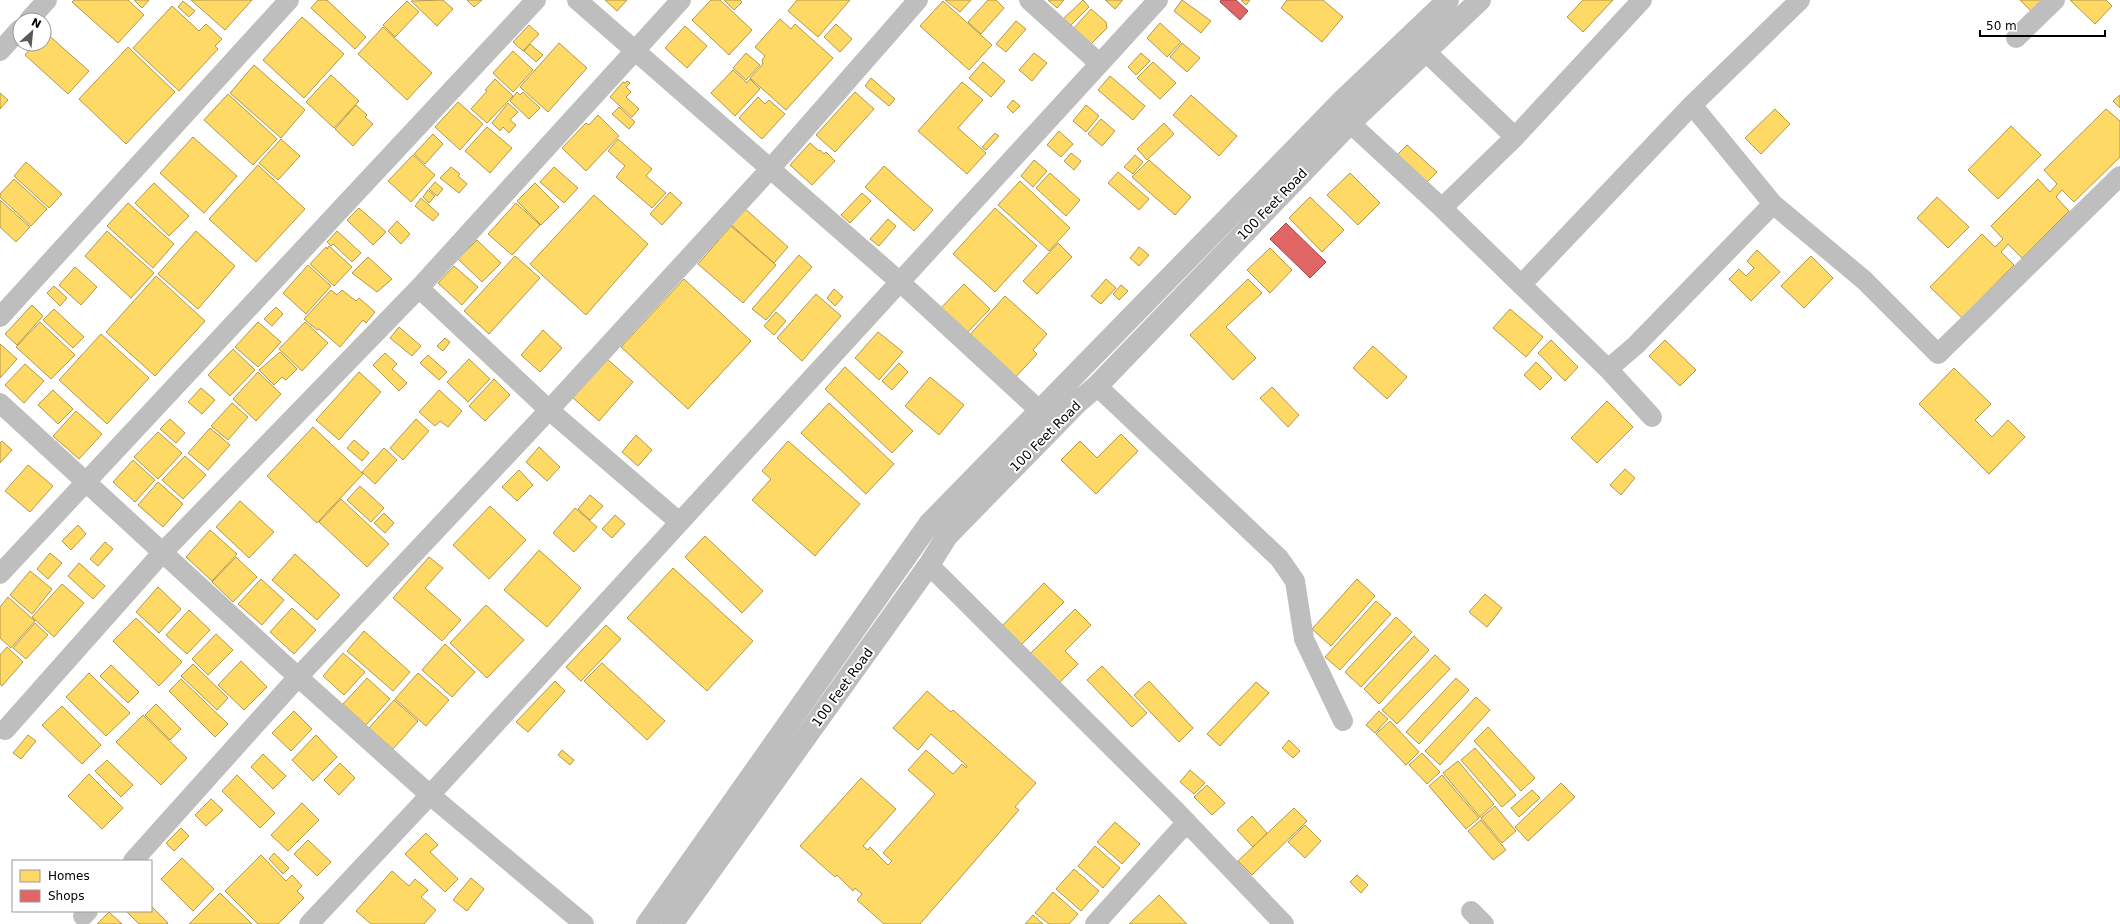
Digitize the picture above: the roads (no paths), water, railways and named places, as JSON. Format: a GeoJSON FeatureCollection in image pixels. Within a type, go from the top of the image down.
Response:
{"type":"FeatureCollection","features":[{"type":"Feature","properties":{"kind":"street"},"geometry":{"type":"LineString","coordinates":[[36,12],[47,0]]}},
{"type":"Feature","properties":{"kind":"street"},"geometry":{"type":"LineString","coordinates":[[0,317],[289,0]]}},
{"type":"Feature","properties":{"kind":"street"},"geometry":{"type":"LineString","coordinates":[[0,574],[536,0]]}},
{"type":"Feature","properties":{"kind":"street"},"geometry":{"type":"LineString","coordinates":[[577,0],[900,282],[1048,418]]}},
{"type":"Feature","properties":{"kind":"street"},"geometry":{"type":"LineString","coordinates":[[5,730],[163,552],[419,288],[680,0]]}},
{"type":"Feature","properties":{"kind":"street"},"geometry":{"type":"LineString","coordinates":[[134,860],[298,677],[549,410],[771,168],[918,0]]}},
{"type":"Feature","properties":{"kind":"street"},"geometry":{"type":"LineString","coordinates":[[1029,0],[1099,63]]}},
{"type":"Feature","properties":{"kind":"street"},"geometry":{"type":"LineString","coordinates":[[309,924],[430,795],[678,521],[900,282],[1158,0]]}},
{"type":"Feature","properties":{"kind":"street","name":"100 Feet Road"},"geometry":{"type":"LineString","coordinates":[[672,924],[929,565],[947,536],[1048,418],[1343,100],[1448,0]]}},
{"type":"Feature","properties":{"kind":"street","name":"100 Feet Road"},"geometry":{"type":"LineString","coordinates":[[647,924],[929,524],[1048,418],[1078,402],[1097,386],[1350,123],[1480,0]]}},
{"type":"Feature","properties":{"kind":"street"},"geometry":{"type":"LineString","coordinates":[[1442,208],[1515,137],[1642,0]]}},
{"type":"Feature","properties":{"kind":"street"},"geometry":{"type":"LineString","coordinates":[[1521,285],[1692,105],[1800,0]]}},
{"type":"Feature","properties":{"kind":"street"},"geometry":{"type":"LineString","coordinates":[[2016,38],[2054,0]]}},
{"type":"Feature","properties":{"kind":"street"},"geometry":{"type":"LineString","coordinates":[[0,51],[12,38]]}},
{"type":"Feature","properties":{"kind":"street"},"geometry":{"type":"LineString","coordinates":[[1425,52],[1515,137]]}},
{"type":"Feature","properties":{"kind":"street"},"geometry":{"type":"LineString","coordinates":[[1692,105],[1773,204],[1864,280],[1938,354],[2120,176]]}},
{"type":"Feature","properties":{"kind":"street"},"geometry":{"type":"LineString","coordinates":[[1350,123],[1442,208],[1608,369],[1652,417]]}},
{"type":"Feature","properties":{"kind":"street"},"geometry":{"type":"LineString","coordinates":[[1608,369],[1636,345],[1773,204]]}},
{"type":"Feature","properties":{"kind":"street"},"geometry":{"type":"LineString","coordinates":[[419,288],[549,410],[678,521]]}},
{"type":"Feature","properties":{"kind":"street"},"geometry":{"type":"LineString","coordinates":[[1097,386],[1279,558],[1295,581],[1304,639],[1343,721]]}},
{"type":"Feature","properties":{"kind":"street"},"geometry":{"type":"LineString","coordinates":[[0,403],[298,677],[430,795],[584,924]]}},
{"type":"Feature","properties":{"kind":"street"},"geometry":{"type":"LineString","coordinates":[[929,565],[1187,822],[1284,924]]}},
{"type":"Feature","properties":{"kind":"street"},"geometry":{"type":"LineString","coordinates":[[1095,924],[1187,822]]}}]}
